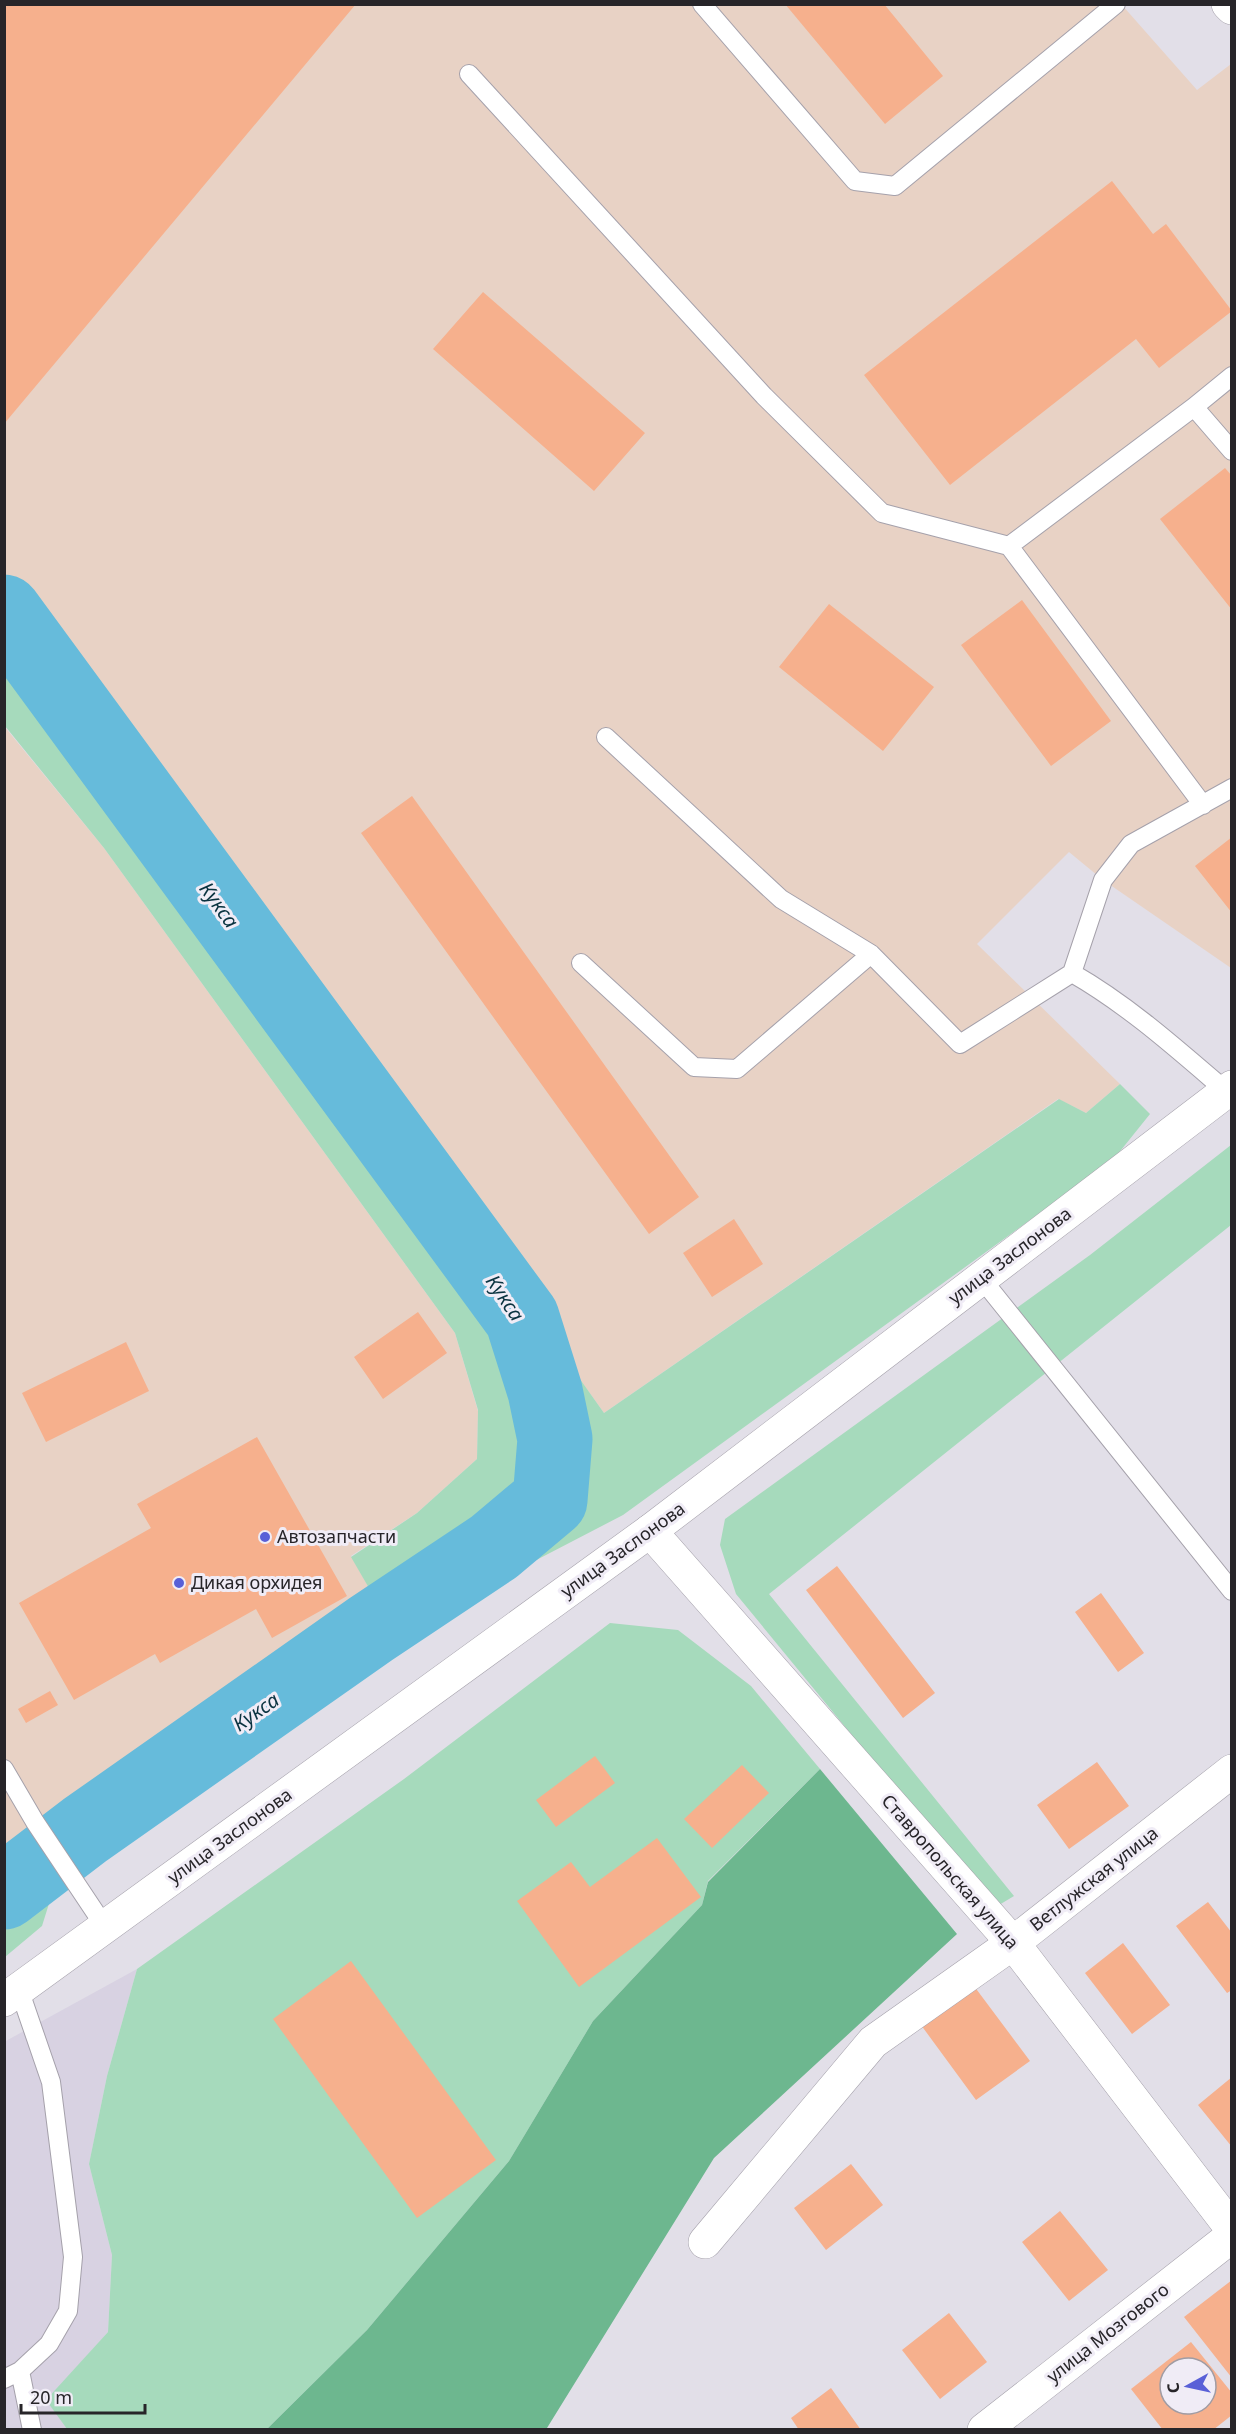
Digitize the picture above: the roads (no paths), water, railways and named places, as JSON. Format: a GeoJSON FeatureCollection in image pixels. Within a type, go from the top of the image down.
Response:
{"type":"FeatureCollection","features":[{"type":"Feature","properties":{"kind":"street"},"geometry":{"type":"LineString","coordinates":[[1228,4],[1232,8]]}},
{"type":"Feature","properties":{"kind":"street","name":"улица Заслонова"},"geometry":{"type":"LineString","coordinates":[[12,1995],[650,1531],[1229,1089]]}},
{"type":"Feature","properties":{"kind":"street","name":"Ставропольская улица"},"geometry":{"type":"LineString","coordinates":[[650,1531],[1013,1943],[1232,2229]]}},
{"type":"Feature","properties":{"kind":"street","name":"Ветлужская улица"},"geometry":{"type":"LineString","coordinates":[[705,2242],[873,2042],[1013,1943],[1232,1771]]}},
{"type":"Feature","properties":{"kind":"street","name":"улица Мозгового"},"geometry":{"type":"LineString","coordinates":[[984,2430],[1232,2236]]}},
{"type":"Feature","properties":{"kind":"lane"},"geometry":{"type":"LineString","coordinates":[[702,4],[855,181],[896,186],[1116,4]]}},
{"type":"Feature","properties":{"kind":"lane"},"geometry":{"type":"LineString","coordinates":[[469,74],[764,396],[882,513],[1009,546],[1203,805]]}},
{"type":"Feature","properties":{"kind":"lane"},"geometry":{"type":"LineString","coordinates":[[1009,546],[1232,376]]}},
{"type":"Feature","properties":{"kind":"lane"},"geometry":{"type":"LineString","coordinates":[[1194,407],[1232,450]]}},
{"type":"Feature","properties":{"kind":"lane"},"geometry":{"type":"LineString","coordinates":[[606,737],[782,899],[871,954],[960,1044],[1072,973],[1103,880],[1131,844],[1232,788]]}},
{"type":"Feature","properties":{"kind":"lane"},"geometry":{"type":"LineString","coordinates":[[581,963],[694,1067],[737,1069],[871,954]]}},
{"type":"Feature","properties":{"kind":"lane"},"geometry":{"type":"LineString","coordinates":[[1072,973],[1099,988],[1229,1089]]}},
{"type":"Feature","properties":{"kind":"lane"},"geometry":{"type":"LineString","coordinates":[[981,1278],[1232,1591]]}},
{"type":"Feature","properties":{"kind":"lane"},"geometry":{"type":"LineString","coordinates":[[4,1769],[10,1793],[35,1822],[105,1927]]}},
{"type":"Feature","properties":{"kind":"lane"},"geometry":{"type":"LineString","coordinates":[[12,1995],[51,2082],[73,2257],[68,2311],[49,2344],[12,2375],[32,2430]]}},
{"type":"Feature","properties":{"kind":"waterway","name":"Кукса"},"geometry":{"type":"LineString","coordinates":[[4,612],[522,1318],[545,1391],[555,1439],[550,1500],[494,1547],[371,1629],[85,1830],[4,1892]]}},
{"type":"Feature","properties":{"kind":"place","name":"Автозапчасти"},"geometry":{"type":"Point","coordinates":[265,1537]}},
{"type":"Feature","properties":{"kind":"place","name":"Дикая орхидея"},"geometry":{"type":"Point","coordinates":[179,1583]}}]}
